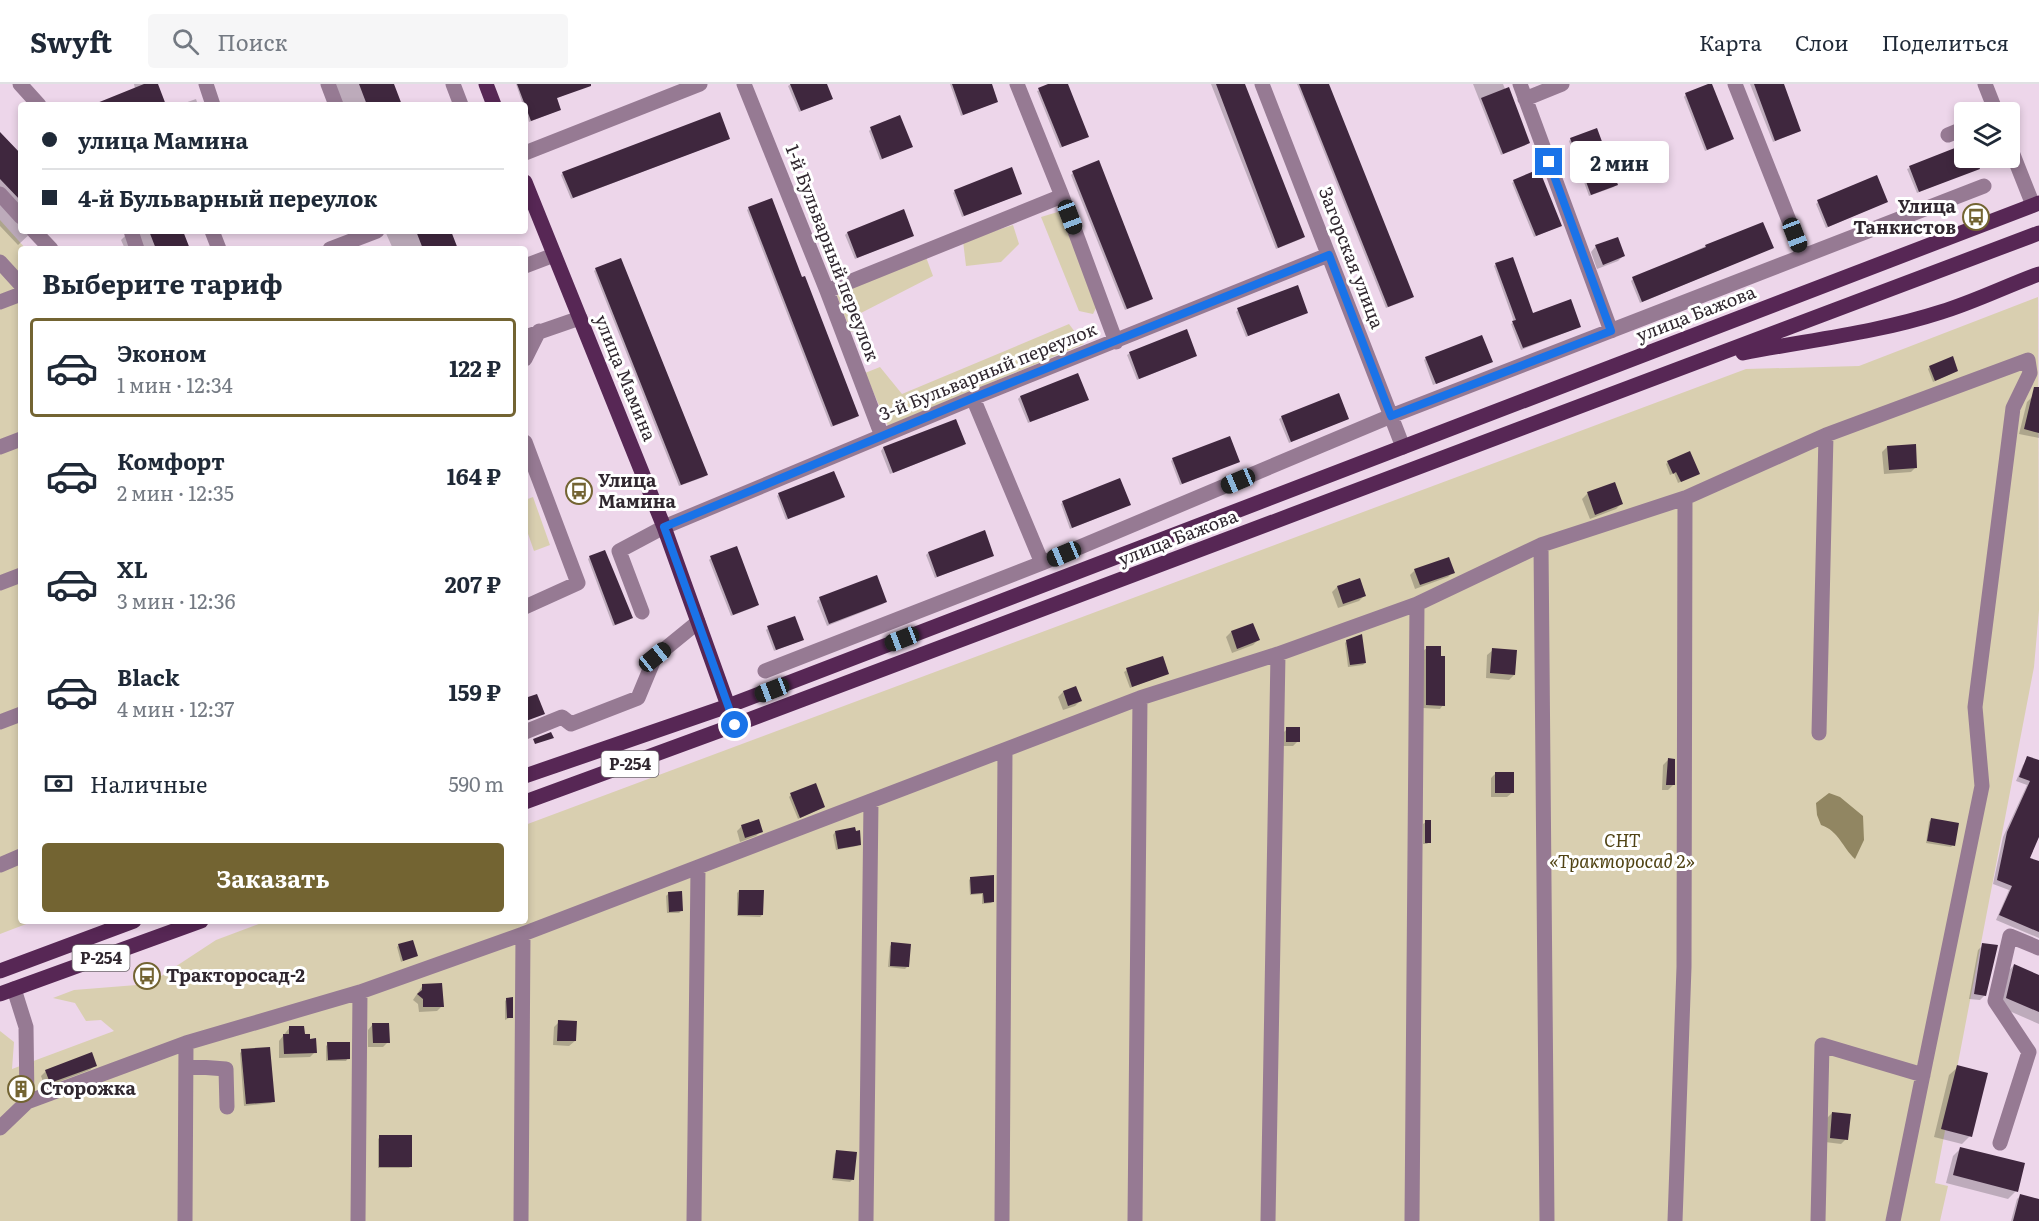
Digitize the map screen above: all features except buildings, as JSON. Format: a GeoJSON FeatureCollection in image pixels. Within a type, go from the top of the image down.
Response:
{"type":"FeatureCollection","features":[{"type":"Feature","properties":{"kind":"main road"},"geometry":{"type":"LineString","coordinates":[[486,84],[494,102]]}},
{"type":"Feature","properties":{"kind":"main road","name":"улица Мамина"},"geometry":{"type":"LineString","coordinates":[[528,190],[664,527],[735,725]]}},
{"type":"Feature","properties":{"kind":"main road","name":"улица Бажова"},"geometry":{"type":"LineString","coordinates":[[728,706],[2037,206]]}},
{"type":"Feature","properties":{"kind":"main road","name":"улица Бажова"},"geometry":{"type":"LineString","coordinates":[[735,725],[2039,233]]}},
{"type":"Feature","properties":{"kind":"main road"},"geometry":{"type":"LineString","coordinates":[[1702,361],[1840,337],[1893,325],[1942,312],[2039,274]]}},
{"type":"Feature","properties":{"kind":"main road","name":"Р-254"},"geometry":{"type":"LineString","coordinates":[[528,775],[728,706]]}},
{"type":"Feature","properties":{"kind":"main road","name":"Р-254"},"geometry":{"type":"LineString","coordinates":[[528,801],[735,725]]}},
{"type":"Feature","properties":{"kind":"main road","name":"Р-254"},"geometry":{"type":"LineString","coordinates":[[0,971],[126,924]]}},
{"type":"Feature","properties":{"kind":"main road","name":"Р-254"},"geometry":{"type":"LineString","coordinates":[[7,992],[193,924]]}},
{"type":"Feature","properties":{"kind":"street"},"geometry":{"type":"LineString","coordinates":[[20,84],[36,102]]}},
{"type":"Feature","properties":{"kind":"street"},"geometry":{"type":"LineString","coordinates":[[206,84],[212,102]]}},
{"type":"Feature","properties":{"kind":"street"},"geometry":{"type":"LineString","coordinates":[[328,84],[335,102]]}},
{"type":"Feature","properties":{"kind":"street"},"geometry":{"type":"LineString","coordinates":[[453,84],[460,102]]}},
{"type":"Feature","properties":{"kind":"street"},"geometry":{"type":"LineString","coordinates":[[528,152],[700,84]]}},
{"type":"Feature","properties":{"kind":"street","name":"1-й Бульварный переулок"},"geometry":{"type":"LineString","coordinates":[[744,84],[882,436]]}},
{"type":"Feature","properties":{"kind":"street"},"geometry":{"type":"LineString","coordinates":[[1017,84],[1062,196],[1116,342]]}},
{"type":"Feature","properties":{"kind":"street","name":"Загорская улица"},"geometry":{"type":"LineString","coordinates":[[1262,84],[1403,447]]}},
{"type":"Feature","properties":{"kind":"street"},"geometry":{"type":"LineString","coordinates":[[1520,84],[1611,331]]}},
{"type":"Feature","properties":{"kind":"street"},"geometry":{"type":"LineString","coordinates":[[1525,99],[1562,84]]}},
{"type":"Feature","properties":{"kind":"street"},"geometry":{"type":"LineString","coordinates":[[1735,84],[1803,256]]}},
{"type":"Feature","properties":{"kind":"street"},"geometry":{"type":"LineString","coordinates":[[1985,84],[1992,102]]}},
{"type":"Feature","properties":{"kind":"street"},"geometry":{"type":"LineString","coordinates":[[1948,135],[1954,133]]}},
{"type":"Feature","properties":{"kind":"street"},"geometry":{"type":"LineString","coordinates":[[2020,168],[2037,206]]}},
{"type":"Feature","properties":{"kind":"street"},"geometry":{"type":"LineString","coordinates":[[765,671],[1042,563],[1391,416],[1984,186]]}},
{"type":"Feature","properties":{"kind":"street"},"geometry":{"type":"LineString","coordinates":[[0,194],[18,214]]}},
{"type":"Feature","properties":{"kind":"street"},"geometry":{"type":"LineString","coordinates":[[827,291],[1062,196]]}},
{"type":"Feature","properties":{"kind":"street"},"geometry":{"type":"LineString","coordinates":[[37,234],[48,246]]}},
{"type":"Feature","properties":{"kind":"street"},"geometry":{"type":"LineString","coordinates":[[338,246],[369,234]]}},
{"type":"Feature","properties":{"kind":"street"},"geometry":{"type":"LineString","coordinates":[[528,265],[554,255]]}},
{"type":"Feature","properties":{"kind":"street","name":"3-й Бульварный переулок"},"geometry":{"type":"LineString","coordinates":[[642,612],[619,551],[664,527],[973,398],[1329,255]]}},
{"type":"Feature","properties":{"kind":"street"},"geometry":{"type":"LineString","coordinates":[[0,262],[18,282]]}},
{"type":"Feature","properties":{"kind":"street"},"geometry":{"type":"LineString","coordinates":[[0,302],[18,295]]}},
{"type":"Feature","properties":{"kind":"street"},"geometry":{"type":"LineString","coordinates":[[532,334],[580,318]]}},
{"type":"Feature","properties":{"kind":"street"},"geometry":{"type":"LineString","coordinates":[[0,1128],[27,1102],[186,1043],[360,992],[523,934],[1140,698],[1278,654],[1417,604],[1541,545],[1685,498],[1826,435],[2033,357]]}},
{"type":"Feature","properties":{"kind":"street"},"geometry":{"type":"LineString","coordinates":[[1893,1221],[1982,786],[1976,707],[2013,408],[2030,373],[2033,357]]}},
{"type":"Feature","properties":{"kind":"street"},"geometry":{"type":"LineString","coordinates":[[973,398],[1042,563]]}},
{"type":"Feature","properties":{"kind":"street"},"geometry":{"type":"LineString","coordinates":[[1819,732],[1826,435]]}},
{"type":"Feature","properties":{"kind":"street"},"geometry":{"type":"LineString","coordinates":[[0,447],[18,440]]}},
{"type":"Feature","properties":{"kind":"street"},"geometry":{"type":"LineString","coordinates":[[528,450],[578,583],[528,606]]}},
{"type":"Feature","properties":{"kind":"street"},"geometry":{"type":"LineString","coordinates":[[1675,1221],[1684,967],[1685,498]]}},
{"type":"Feature","properties":{"kind":"street"},"geometry":{"type":"LineString","coordinates":[[1541,545],[1547,1221]]}},
{"type":"Feature","properties":{"kind":"street"},"geometry":{"type":"LineString","coordinates":[[0,583],[18,576]]}},
{"type":"Feature","properties":{"kind":"street"},"geometry":{"type":"LineString","coordinates":[[1412,1221],[1417,604]]}},
{"type":"Feature","properties":{"kind":"street"},"geometry":{"type":"LineString","coordinates":[[528,731],[562,717],[571,724],[638,698],[655,657],[698,622]]}},
{"type":"Feature","properties":{"kind":"street"},"geometry":{"type":"LineString","coordinates":[[1268,1221],[1278,654]]}},
{"type":"Feature","properties":{"kind":"street"},"geometry":{"type":"LineString","coordinates":[[1135,1221],[1140,698]]}},
{"type":"Feature","properties":{"kind":"street"},"geometry":{"type":"LineString","coordinates":[[0,722],[18,715]]}},
{"type":"Feature","properties":{"kind":"street"},"geometry":{"type":"LineString","coordinates":[[1002,1221],[1005,751]]}},
{"type":"Feature","properties":{"kind":"street"},"geometry":{"type":"LineString","coordinates":[[866,1221],[871,802]]}},
{"type":"Feature","properties":{"kind":"street"},"geometry":{"type":"LineString","coordinates":[[0,864],[18,857]]}},
{"type":"Feature","properties":{"kind":"street"},"geometry":{"type":"LineString","coordinates":[[694,1221],[698,868]]}},
{"type":"Feature","properties":{"kind":"street"},"geometry":{"type":"LineString","coordinates":[[521,1221],[523,934]]}},
{"type":"Feature","properties":{"kind":"street"},"geometry":{"type":"LineString","coordinates":[[2000,1143],[2029,1052],[1995,1001],[2010,936],[2039,948]]}},
{"type":"Feature","properties":{"kind":"street"},"geometry":{"type":"LineString","coordinates":[[7,992],[26,1027],[27,1102]]}},
{"type":"Feature","properties":{"kind":"street"},"geometry":{"type":"LineString","coordinates":[[358,1221],[360,992]]}},
{"type":"Feature","properties":{"kind":"street"},"geometry":{"type":"LineString","coordinates":[[185,1221],[186,1043]]}},
{"type":"Feature","properties":{"kind":"street"},"geometry":{"type":"LineString","coordinates":[[1818,1221],[1822,1045],[1923,1075]]}},
{"type":"Feature","properties":{"kind":"street"},"geometry":{"type":"LineString","coordinates":[[186,1066],[226,1069],[227,1107]]}},
{"type":"Feature","properties":{"kind":"green space"},"geometry":{"type":"Polygon","coordinates":[[[1061,211],[1098,304],[1093,314],[1079,311],[1041,217],[1061,211]]]}},
{"type":"Feature","properties":{"kind":"green space"},"geometry":{"type":"Polygon","coordinates":[[[0,220],[23,246],[18,246],[18,924],[26,924],[0,934],[0,220]]]}},
{"type":"Feature","properties":{"kind":"green space"},"geometry":{"type":"Polygon","coordinates":[[[1013,225],[1019,244],[1001,262],[966,266],[963,241],[1013,225]]]}},
{"type":"Feature","properties":{"kind":"green space"},"geometry":{"type":"Polygon","coordinates":[[[926,257],[933,276],[859,314],[864,328],[851,332],[836,294],[926,257]]]}},
{"type":"Feature","properties":{"kind":"green space","name":"СНТ «Тракторосад 2»"},"geometry":{"type":"Polygon","coordinates":[[[2038,297],[2039,610],[2034,667],[1935,1183],[1948,1186],[1940,1221],[0,1221],[0,1031],[14,1042],[12,1069],[114,1031],[101,1020],[86,1021],[75,1003],[53,998],[74,990],[149,984],[216,940],[259,924],[528,924],[528,824],[1746,369],[1859,366],[2038,297]]]}},
{"type":"Feature","properties":{"kind":"green space"},"geometry":{"type":"Polygon","coordinates":[[[1069,324],[1084,344],[888,426],[865,373],[880,367],[902,394],[1069,324]]]}},
{"type":"Feature","properties":{"kind":"green space"},"geometry":{"type":"Polygon","coordinates":[[[533,497],[550,545],[534,551],[528,534],[528,499],[533,497]]]}},
{"type":"Feature","properties":{"kind":"shaded area"},"geometry":{"type":"Polygon","coordinates":[[[1829,793],[1840,797],[1863,816],[1864,840],[1855,859],[1832,831],[1821,825],[1817,815],[1816,803],[1829,793]]]}},
{"type":"Feature","properties":{"kind":"place","name":"Улица Танкистов"},"geometry":{"type":"Point","coordinates":[1976,217]}},
{"type":"Feature","properties":{"kind":"place","name":"Улица Мамина"},"geometry":{"type":"Point","coordinates":[579,491]}},
{"type":"Feature","properties":{"kind":"place","name":"Тракторосад-2"},"geometry":{"type":"Point","coordinates":[147,976]}},
{"type":"Feature","properties":{"kind":"place","name":"Сторожка"},"geometry":{"type":"Point","coordinates":[21,1089]}},
{"type":"Feature","properties":{"kind":"route"},"geometry":{"type":"LineString","coordinates":[[735,725],[664,527],[973,398],[1329,255],[1391,416],[1611,331],[1549,162]]}}]}
